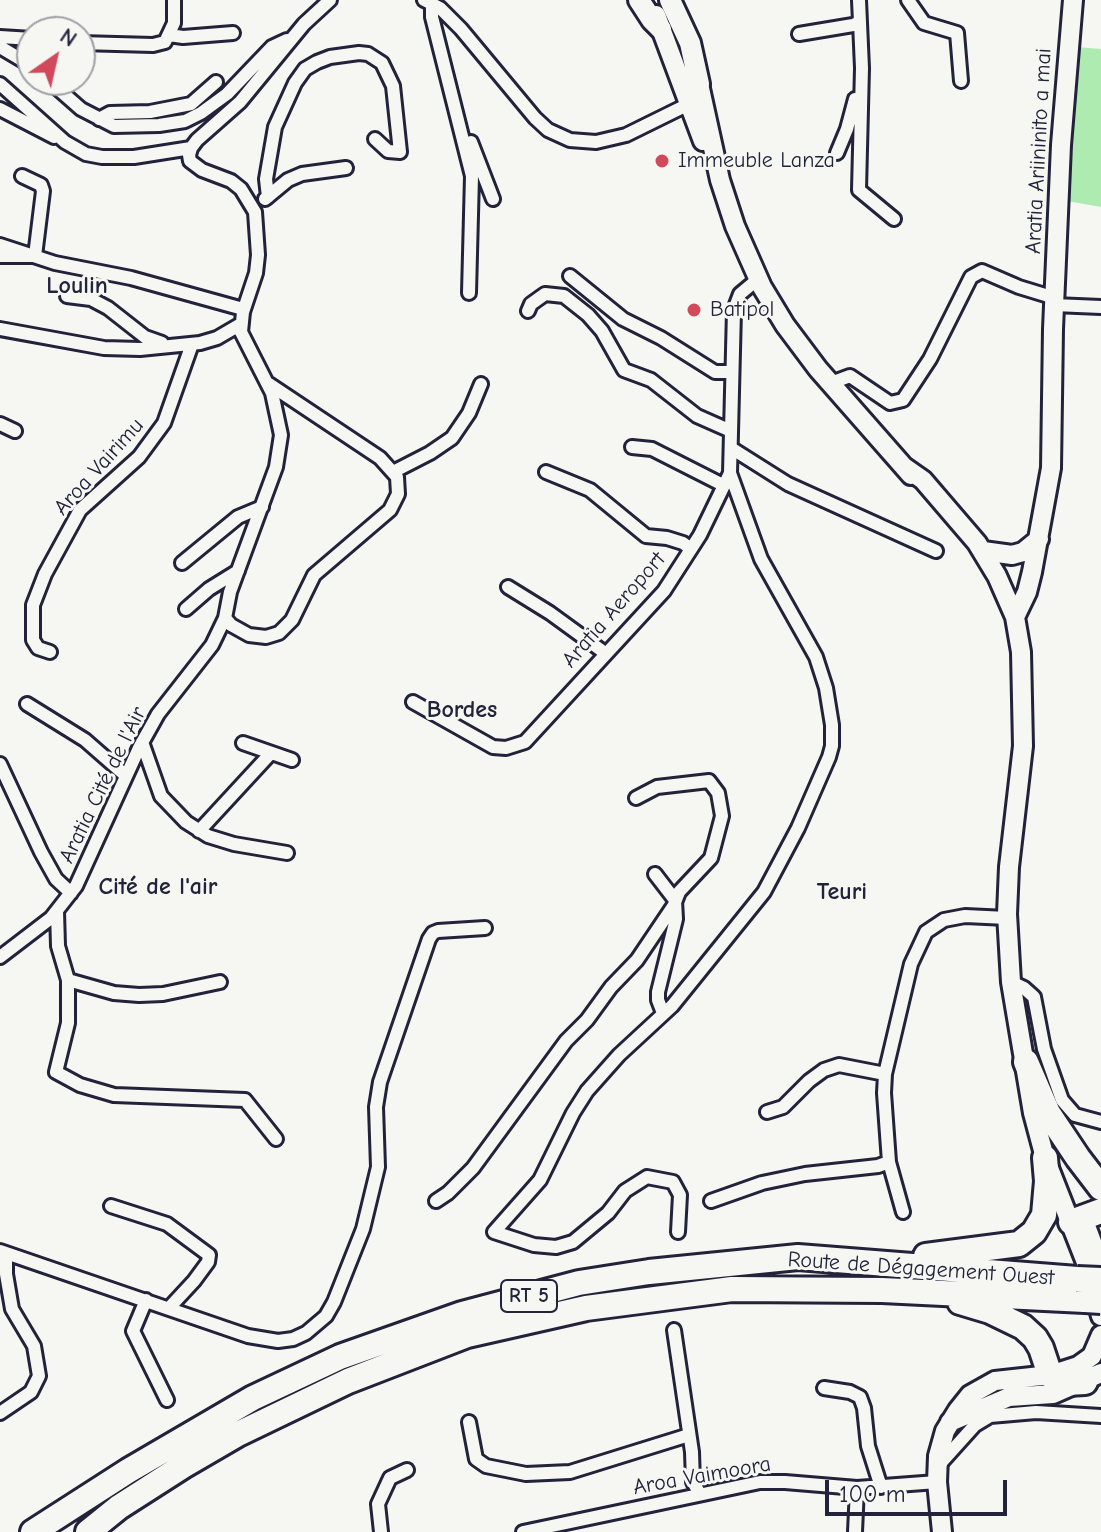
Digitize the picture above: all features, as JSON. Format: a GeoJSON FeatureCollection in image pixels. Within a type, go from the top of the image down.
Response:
{"type":"FeatureCollection","features":[{"type":"Feature","properties":{"kind":"highway"},"geometry":{"type":"LineString","coordinates":[[1026,1062],[1048,1113],[1101,1188]]}},
{"type":"Feature","properties":{"kind":"highway"},"geometry":{"type":"LineString","coordinates":[[798,1257],[913,1258],[1019,1244],[1034,1232],[1044,1215],[1047,1181],[1045,1158]]}},
{"type":"Feature","properties":{"kind":"highway","name":"Route de Dégagement Ouest"},"geometry":{"type":"LineString","coordinates":[[33,1532],[128,1471],[253,1398],[340,1357],[462,1314],[579,1283],[649,1272],[798,1257],[1093,1295]]}},
{"type":"Feature","properties":{"kind":"highway","name":"Route de Dégagement Ouest"},"geometry":{"type":"LineString","coordinates":[[88,1532],[145,1490],[238,1434],[348,1381],[467,1335],[586,1308],[732,1289],[1093,1295]]}},
{"type":"Feature","properties":{"kind":"highway"},"geometry":{"type":"LineString","coordinates":[[923,1292],[990,1311],[1023,1327],[1041,1348],[1051,1385],[1096,1382]]}},
{"type":"Feature","properties":{"kind":"main road"},"geometry":{"type":"LineString","coordinates":[[639,0],[661,29]]}},
{"type":"Feature","properties":{"kind":"main road"},"geometry":{"type":"LineString","coordinates":[[649,0],[696,95]]}},
{"type":"Feature","properties":{"kind":"main road"},"geometry":{"type":"LineString","coordinates":[[659,0],[696,95],[739,238],[758,279],[785,325],[970,549],[1015,617],[1021,652],[1023,746],[1011,841],[1007,918],[1011,982],[1033,1113],[1045,1158],[1085,1217],[1087,1265],[1093,1295]]}},
{"type":"Feature","properties":{"kind":"main road"},"geometry":{"type":"LineString","coordinates":[[670,0],[690,43],[696,95]]}},
{"type":"Feature","properties":{"kind":"main road","name":"Aratia Ariininito a mai"},"geometry":{"type":"LineString","coordinates":[[1015,617],[1027,592],[1051,468],[1061,145],[1073,0]]}},
{"type":"Feature","properties":{"kind":"main road"},"geometry":{"type":"LineString","coordinates":[[903,466],[923,480],[951,509],[983,551],[998,590],[1021,678]]}},
{"type":"Feature","properties":{"kind":"main road"},"geometry":{"type":"LineString","coordinates":[[998,590],[1023,552],[1039,539]]}},
{"type":"Feature","properties":{"kind":"main road"},"geometry":{"type":"LineString","coordinates":[[983,551],[1001,555],[1023,552]]}},
{"type":"Feature","properties":{"kind":"main road"},"geometry":{"type":"LineString","coordinates":[[1026,1062],[1050,1136],[1085,1217],[1101,1266]]}},
{"type":"Feature","properties":{"kind":"main road"},"geometry":{"type":"LineString","coordinates":[[942,1532],[938,1473],[942,1439],[949,1423],[1009,1397],[1051,1385],[1092,1356],[1101,1335]]}},
{"type":"Feature","properties":{"kind":"street"},"geometry":{"type":"LineString","coordinates":[[96,43],[153,45],[165,42],[174,23],[174,0]]}},
{"type":"Feature","properties":{"kind":"street"},"geometry":{"type":"LineString","coordinates":[[0,109],[86,154],[118,158],[191,148],[240,102],[293,38],[330,0]]}},
{"type":"Feature","properties":{"kind":"street"},"geometry":{"type":"LineString","coordinates":[[859,0],[862,75],[859,190],[894,219]]}},
{"type":"Feature","properties":{"kind":"street"},"geometry":{"type":"LineString","coordinates":[[428,2],[461,29],[535,118],[548,130],[570,140],[596,142],[626,135],[696,95]]}},
{"type":"Feature","properties":{"kind":"street"},"geometry":{"type":"LineString","coordinates":[[428,2],[472,176],[469,293]]}},
{"type":"Feature","properties":{"kind":"street"},"geometry":{"type":"LineString","coordinates":[[910,2],[924,23],[957,33],[961,81]]}},
{"type":"Feature","properties":{"kind":"street"},"geometry":{"type":"LineString","coordinates":[[799,34],[859,22]]}},
{"type":"Feature","properties":{"kind":"street"},"geometry":{"type":"LineString","coordinates":[[169,35],[183,37],[233,33]]}},
{"type":"Feature","properties":{"kind":"street"},"geometry":{"type":"LineString","coordinates":[[66,96],[81,109],[114,126],[185,121],[227,94],[272,47],[293,38]]}},
{"type":"Feature","properties":{"kind":"street"},"geometry":{"type":"LineString","coordinates":[[268,197],[266,179],[275,127],[295,83],[305,69],[317,62],[359,53],[368,54],[382,63],[393,86],[400,152],[388,151],[375,139]]}},
{"type":"Feature","properties":{"kind":"street"},"geometry":{"type":"LineString","coordinates":[[837,153],[850,121],[862,75]]}},
{"type":"Feature","properties":{"kind":"street"},"geometry":{"type":"LineString","coordinates":[[99,119],[110,113],[150,112],[191,104],[216,82]]}},
{"type":"Feature","properties":{"kind":"street"},"geometry":{"type":"LineString","coordinates":[[0,84],[65,142]]}},
{"type":"Feature","properties":{"kind":"street"},"geometry":{"type":"LineString","coordinates":[[454,97],[493,199]]}},
{"type":"Feature","properties":{"kind":"street"},"geometry":{"type":"LineString","coordinates":[[191,148],[190,161],[194,165],[241,189],[253,208],[288,180],[302,174],[346,168]]}},
{"type":"Feature","properties":{"kind":"street"},"geometry":{"type":"LineString","coordinates":[[22,176],[41,185],[43,191],[35,256]]}},
{"type":"Feature","properties":{"kind":"street","name":"Aratia Cité de l'Air"},"geometry":{"type":"LineString","coordinates":[[0,957],[57,911],[71,893],[142,742],[158,714],[212,645],[225,618],[230,592],[281,446],[280,421],[267,383],[245,343],[241,324],[258,255],[253,208]]}},
{"type":"Feature","properties":{"kind":"street"},"geometry":{"type":"LineString","coordinates":[[0,245],[179,289],[243,309]]}},
{"type":"Feature","properties":{"kind":"street"},"geometry":{"type":"LineString","coordinates":[[0,256],[35,256]]}},
{"type":"Feature","properties":{"kind":"street"},"geometry":{"type":"LineString","coordinates":[[831,383],[850,376],[890,403],[903,400],[930,359],[971,277],[982,271],[1055,302],[1101,307]]}},
{"type":"Feature","properties":{"kind":"street"},"geometry":{"type":"LineString","coordinates":[[570,276],[623,319],[661,338],[715,372],[732,372]]}},
{"type":"Feature","properties":{"kind":"street","name":"Aratia Aeroport"},"geometry":{"type":"LineString","coordinates":[[413,702],[493,747],[506,748],[525,742],[664,591],[691,549],[726,479],[731,448],[736,302],[747,286],[758,279]]}},
{"type":"Feature","properties":{"kind":"street"},"geometry":{"type":"LineString","coordinates":[[528,311],[531,304],[545,294],[564,296],[602,331],[624,370],[651,380],[697,416],[731,431]]}},
{"type":"Feature","properties":{"kind":"street"},"geometry":{"type":"LineString","coordinates":[[67,296],[91,299],[155,342],[185,345]]}},
{"type":"Feature","properties":{"kind":"street"},"geometry":{"type":"LineString","coordinates":[[0,329],[104,348],[185,345],[217,338],[241,324]]}},
{"type":"Feature","properties":{"kind":"street","name":"Aroa Vairimu"},"geometry":{"type":"LineString","coordinates":[[50,652],[38,648],[33,640],[33,605],[45,574],[80,510],[139,457],[164,423],[185,345]]}},
{"type":"Feature","properties":{"kind":"street"},"geometry":{"type":"LineString","coordinates":[[225,618],[241,631],[257,637],[273,637],[287,628],[314,575],[390,510],[398,494],[399,483],[380,458],[267,383]]}},
{"type":"Feature","properties":{"kind":"street"},"geometry":{"type":"LineString","coordinates":[[393,472],[452,438],[469,413],[481,384]]}},
{"type":"Feature","properties":{"kind":"street"},"geometry":{"type":"LineString","coordinates":[[0,424],[15,431]]}},
{"type":"Feature","properties":{"kind":"street"},"geometry":{"type":"LineString","coordinates":[[632,447],[652,449],[726,479],[765,568],[816,657],[826,688],[832,746],[798,828],[764,892],[690,985],[587,1091],[540,1180],[494,1232],[534,1245],[556,1247],[573,1242],[608,1213],[625,1191],[647,1177],[673,1182],[680,1195],[678,1232]]}},
{"type":"Feature","properties":{"kind":"street"},"geometry":{"type":"LineString","coordinates":[[731,448],[788,484],[936,551]]}},
{"type":"Feature","properties":{"kind":"street"},"geometry":{"type":"LineString","coordinates":[[546,472],[590,490],[646,536],[667,538],[691,549]]}},
{"type":"Feature","properties":{"kind":"street"},"geometry":{"type":"LineString","coordinates":[[182,563],[238,517],[262,507]]}},
{"type":"Feature","properties":{"kind":"street"},"geometry":{"type":"LineString","coordinates":[[186,609],[209,589],[238,571]]}},
{"type":"Feature","properties":{"kind":"street"},"geometry":{"type":"LineString","coordinates":[[508,587],[605,653]]}},
{"type":"Feature","properties":{"kind":"street"},"geometry":{"type":"LineString","coordinates":[[27,704],[85,740],[125,775]]}},
{"type":"Feature","properties":{"kind":"street"},"geometry":{"type":"LineString","coordinates":[[142,742],[161,796],[173,811],[199,831],[234,844],[287,853]]}},
{"type":"Feature","properties":{"kind":"street"},"geometry":{"type":"LineString","coordinates":[[243,743],[292,760]]}},
{"type":"Feature","properties":{"kind":"street"},"geometry":{"type":"LineString","coordinates":[[199,831],[271,753]]}},
{"type":"Feature","properties":{"kind":"street"},"geometry":{"type":"LineString","coordinates":[[0,764],[41,852],[56,879],[71,893]]}},
{"type":"Feature","properties":{"kind":"street"},"geometry":{"type":"LineString","coordinates":[[436,1201],[473,1168],[566,1041],[637,960],[691,877],[711,858],[722,816],[718,793],[709,781],[657,787],[636,798]]}},
{"type":"Feature","properties":{"kind":"street"},"geometry":{"type":"LineString","coordinates":[[655,874],[675,900],[676,919],[658,992],[663,1013]]}},
{"type":"Feature","properties":{"kind":"street"},"geometry":{"type":"LineString","coordinates":[[57,911],[58,946],[68,980],[68,1023],[56,1072],[80,1085],[114,1095],[245,1100],[276,1139]]}},
{"type":"Feature","properties":{"kind":"street"},"geometry":{"type":"LineString","coordinates":[[903,1212],[889,1162],[884,1112],[885,1074],[906,981],[926,932],[944,920],[954,917],[1007,918]]}},
{"type":"Feature","properties":{"kind":"street"},"geometry":{"type":"LineString","coordinates":[[0,1413],[31,1392],[39,1376],[34,1346],[12,1309],[3,1252],[248,1336],[278,1341],[293,1339],[306,1333],[326,1316],[343,1282],[372,1198],[378,1167],[376,1107],[380,1082],[424,951],[433,933],[485,928]]}},
{"type":"Feature","properties":{"kind":"street"},"geometry":{"type":"LineString","coordinates":[[68,980],[114,993],[139,995],[163,994],[220,982]]}},
{"type":"Feature","properties":{"kind":"street"},"geometry":{"type":"LineString","coordinates":[[1011,982],[1034,997],[1044,1049],[1062,1100],[1075,1115],[1101,1122]]}},
{"type":"Feature","properties":{"kind":"street"},"geometry":{"type":"LineString","coordinates":[[767,1112],[783,1107],[809,1081],[824,1070],[839,1065],[885,1074]]}},
{"type":"Feature","properties":{"kind":"street"},"geometry":{"type":"LineString","coordinates":[[711,1201],[762,1183],[889,1162]]}},
{"type":"Feature","properties":{"kind":"street"},"geometry":{"type":"LineString","coordinates":[[111,1206],[167,1224],[209,1255],[208,1262],[194,1281],[169,1308]]}},
{"type":"Feature","properties":{"kind":"street"},"geometry":{"type":"LineString","coordinates":[[146,1300],[133,1331],[167,1400]]}},
{"type":"Feature","properties":{"kind":"street"},"geometry":{"type":"LineString","coordinates":[[674,1330],[693,1482],[700,1494]]}},
{"type":"Feature","properties":{"kind":"street"},"geometry":{"type":"LineString","coordinates":[[824,1388],[850,1392],[860,1397],[868,1446],[881,1487]]}},
{"type":"Feature","properties":{"kind":"street"},"geometry":{"type":"LineString","coordinates":[[938,1473],[975,1425],[990,1416],[1036,1412],[1101,1416]]}},
{"type":"Feature","properties":{"kind":"street"},"geometry":{"type":"LineString","coordinates":[[469,1422],[476,1459],[486,1466],[526,1474],[570,1472],[689,1435]]}},
{"type":"Feature","properties":{"kind":"street"},"geometry":{"type":"LineString","coordinates":[[381,1532],[378,1504],[390,1478],[407,1470]]}},
{"type":"Feature","properties":{"kind":"street","name":"Aroa Vaimoora"},"geometry":{"type":"LineString","coordinates":[[523,1532],[775,1481],[881,1487],[938,1473]]}},
{"type":"Feature","properties":{"kind":"street"},"geometry":{"type":"LineString","coordinates":[[855,1532],[857,1488]]}},
{"type":"Feature","properties":{"kind":"green space"},"geometry":{"type":"Polygon","coordinates":[[[1076,47],[1101,49],[1101,207],[1067,201],[1076,47]]]}},
{"type":"Feature","properties":{"kind":"place","name":"Immeuble Lanza"},"geometry":{"type":"Point","coordinates":[662,161]}},
{"type":"Feature","properties":{"kind":"place","name":"Batipol"},"geometry":{"type":"Point","coordinates":[694,310]}},
{"type":"Feature","properties":{"kind":"district","name":"Loulin"},"geometry":{"type":"Point","coordinates":[77,286]}},
{"type":"Feature","properties":{"kind":"district","name":"Bordes"},"geometry":{"type":"Point","coordinates":[462,710]}},
{"type":"Feature","properties":{"kind":"district","name":"Cité de l'air"},"geometry":{"type":"Point","coordinates":[158,887]}},
{"type":"Feature","properties":{"kind":"district","name":"Teuri"},"geometry":{"type":"Point","coordinates":[842,892]}}]}
